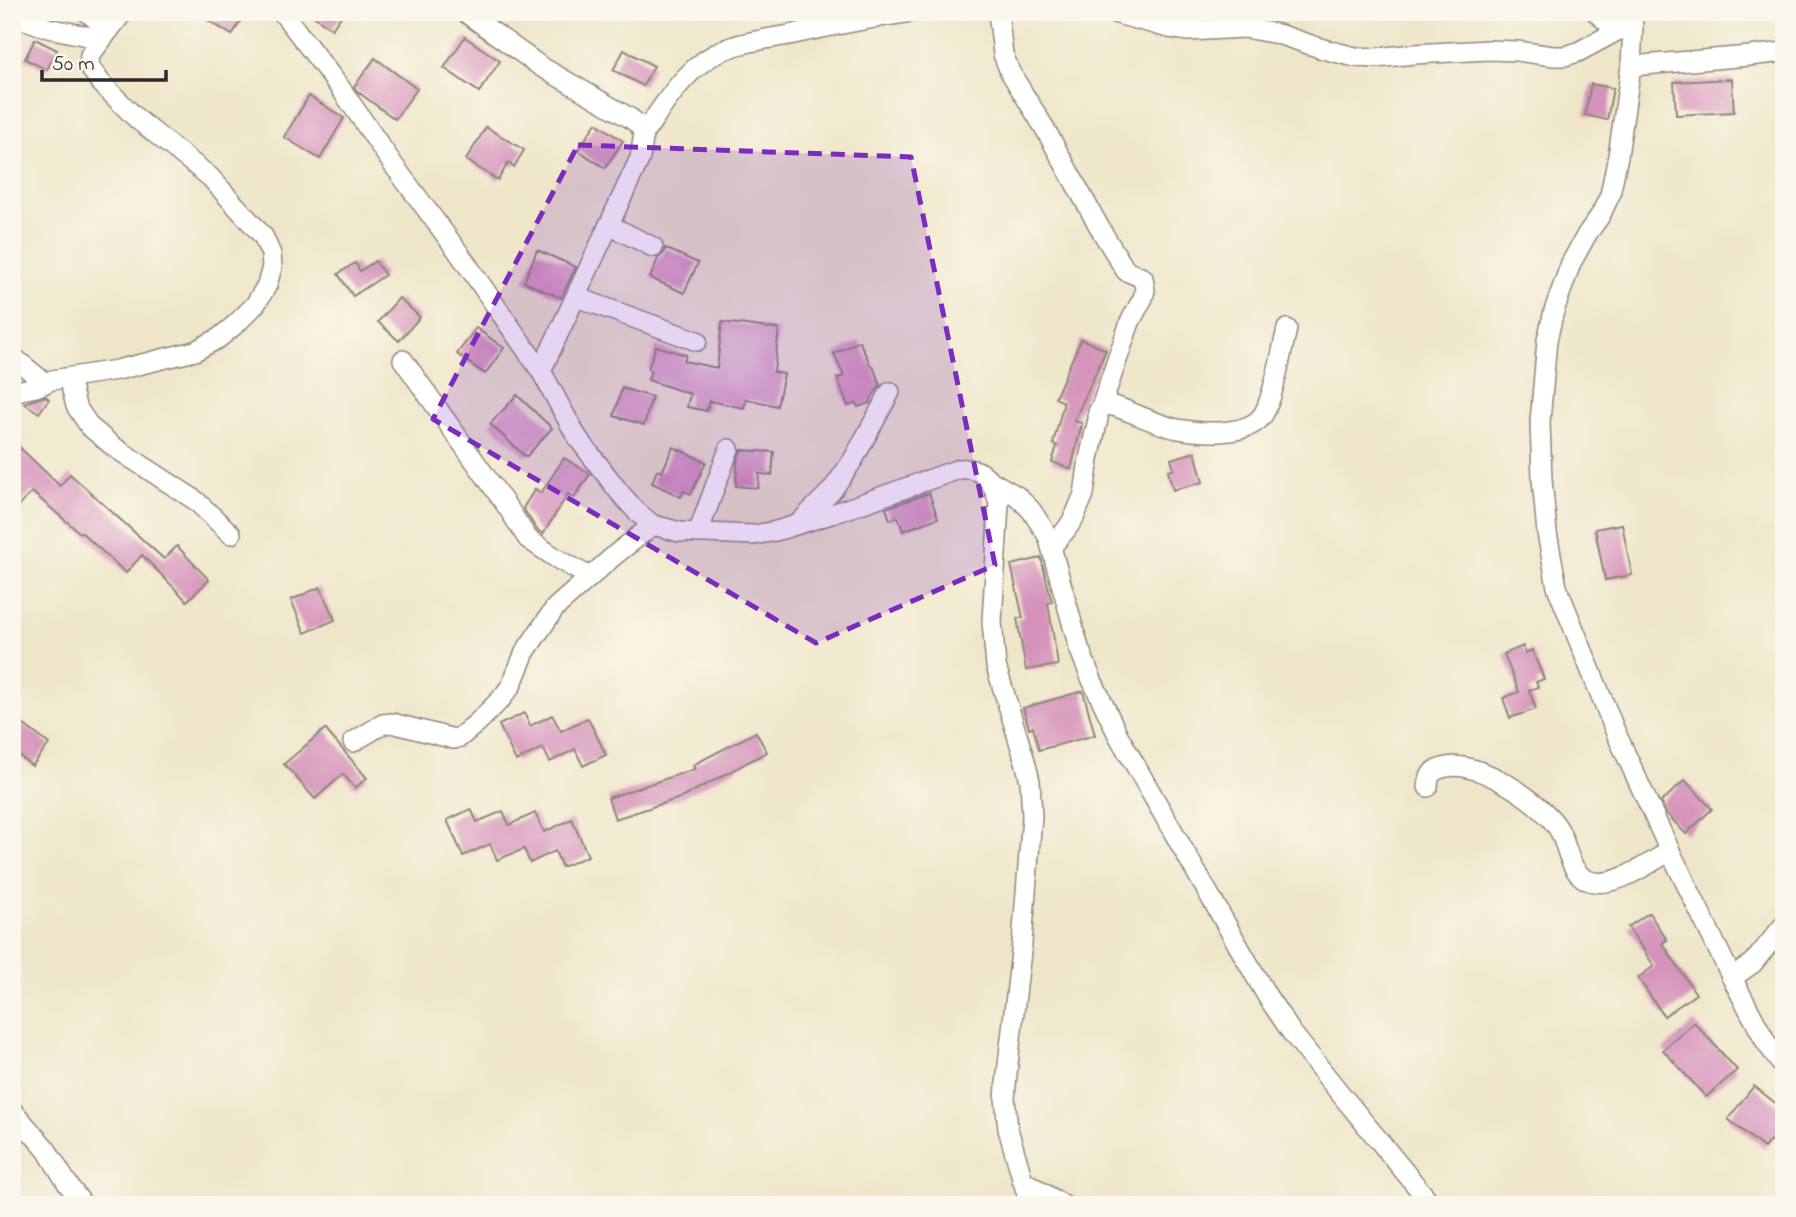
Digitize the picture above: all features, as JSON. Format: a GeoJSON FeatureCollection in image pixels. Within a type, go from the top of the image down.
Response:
{"type":"FeatureCollection","features":[{"type":"Feature","properties":{"kind":"street"},"geometry":{"type":"LineString","coordinates":[[87,12],[105,34]]}},
{"type":"Feature","properties":{"kind":"street"},"geometry":{"type":"LineString","coordinates":[[12,392],[195,351],[219,338],[255,305],[267,285],[272,267],[271,254],[263,236],[210,177],[137,119],[101,83],[89,64],[90,55],[123,12]]}},
{"type":"Feature","properties":{"kind":"street"},"geometry":{"type":"LineString","coordinates":[[282,12],[341,89],[541,371],[577,437],[620,494],[653,525],[670,531],[754,535],[797,525],[959,469],[971,468],[1017,496],[1031,510],[1052,546],[1079,648],[1118,735],[1267,996],[1292,1033],[1432,1205]]}},
{"type":"Feature","properties":{"kind":"street"},"geometry":{"type":"LineString","coordinates":[[465,12],[540,66],[630,118],[644,133]]}},
{"type":"Feature","properties":{"kind":"street"},"geometry":{"type":"LineString","coordinates":[[541,371],[640,158],[644,133],[687,77],[719,51],[848,22],[911,12]]}},
{"type":"Feature","properties":{"kind":"street"},"geometry":{"type":"LineString","coordinates":[[998,12],[1003,54],[1010,72],[1126,271],[1143,278],[1145,290],[1130,322],[1098,412],[1084,494],[1070,524],[1052,546]]}},
{"type":"Feature","properties":{"kind":"street"},"geometry":{"type":"LineString","coordinates":[[1110,12],[1189,31],[1244,28],[1278,34],[1355,57],[1376,58],[1489,50],[1565,56],[1578,52],[1627,23]]}},
{"type":"Feature","properties":{"kind":"street"},"geometry":{"type":"LineString","coordinates":[[1595,12],[1627,23]]}},
{"type":"Feature","properties":{"kind":"street"},"geometry":{"type":"LineString","coordinates":[[12,16],[48,28],[105,34]]}},
{"type":"Feature","properties":{"kind":"street"},"geometry":{"type":"LineString","coordinates":[[1627,23],[1631,66],[1610,195],[1571,263],[1547,340],[1540,422],[1547,533],[1557,587],[1616,733],[1732,978],[1766,1042],[1784,1068]]}},
{"type":"Feature","properties":{"kind":"street"},"geometry":{"type":"LineString","coordinates":[[1631,66],[1784,52]]}},
{"type":"Feature","properties":{"kind":"street"},"geometry":{"type":"LineString","coordinates":[[609,225],[653,247]]}},
{"type":"Feature","properties":{"kind":"street"},"geometry":{"type":"LineString","coordinates":[[576,297],[697,341]]}},
{"type":"Feature","properties":{"kind":"street"},"geometry":{"type":"LineString","coordinates":[[1101,407],[1117,407],[1177,429],[1214,432],[1238,430],[1252,425],[1259,421],[1270,398],[1287,329]]}},
{"type":"Feature","properties":{"kind":"street"},"geometry":{"type":"LineString","coordinates":[[12,356],[45,383]]}},
{"type":"Feature","properties":{"kind":"street"},"geometry":{"type":"LineString","coordinates":[[403,360],[528,538],[590,578]]}},
{"type":"Feature","properties":{"kind":"street"},"geometry":{"type":"LineString","coordinates":[[69,378],[76,405],[90,427],[114,447],[195,500],[231,534]]}},
{"type":"Feature","properties":{"kind":"street"},"geometry":{"type":"LineString","coordinates":[[797,525],[832,489],[853,460],[890,392]]}},
{"type":"Feature","properties":{"kind":"street"},"geometry":{"type":"LineString","coordinates":[[698,533],[729,449]]}},
{"type":"Feature","properties":{"kind":"street"},"geometry":{"type":"LineString","coordinates":[[988,479],[995,489],[999,503],[992,622],[996,666],[1025,761],[1032,800],[1022,943],[1005,1098],[1009,1129],[1030,1205]]}},
{"type":"Feature","properties":{"kind":"street"},"geometry":{"type":"LineString","coordinates":[[353,742],[383,724],[393,723],[454,739],[460,737],[501,699],[511,686],[526,652],[555,608],[653,525]]}},
{"type":"Feature","properties":{"kind":"street"},"geometry":{"type":"LineString","coordinates":[[1428,787],[1429,777],[1433,772],[1451,766],[1464,766],[1481,771],[1517,790],[1549,816],[1559,829],[1573,867],[1580,876],[1589,881],[1609,882],[1620,878],[1670,850]]}},
{"type":"Feature","properties":{"kind":"street"},"geometry":{"type":"LineString","coordinates":[[1732,978],[1753,963],[1784,925]]}},
{"type":"Feature","properties":{"kind":"street"},"geometry":{"type":"LineString","coordinates":[[12,1110],[46,1149],[83,1205]]}},
{"type":"Feature","properties":{"kind":"street"},"geometry":{"type":"LineString","coordinates":[[1022,1180],[1063,1205]]}},
{"type":"Feature","properties":{"kind":"highlighted area"},"geometry":{"type":"Polygon","coordinates":[[[578,145],[911,157],[995,565],[816,643],[433,419],[578,145]]]}},
{"type":"Feature","properties":{"kind":"building"},"geometry":{"type":"Polygon","coordinates":[[[195,12],[246,12],[232,35],[195,12]]]}},
{"type":"Feature","properties":{"kind":"building"},"geometry":{"type":"Polygon","coordinates":[[[308,12],[344,12],[332,29],[308,12]]]}},
{"type":"Feature","properties":{"kind":"building"},"geometry":{"type":"Polygon","coordinates":[[[465,37],[500,61],[479,92],[444,68],[465,37]]]}},
{"type":"Feature","properties":{"kind":"building"},"geometry":{"type":"Polygon","coordinates":[[[35,39],[57,50],[47,70],[25,59],[35,39]]]}},
{"type":"Feature","properties":{"kind":"building"},"geometry":{"type":"Polygon","coordinates":[[[624,50],[654,66],[643,86],[613,70],[624,50]]]}},
{"type":"Feature","properties":{"kind":"building"},"geometry":{"type":"Polygon","coordinates":[[[375,58],[417,89],[395,119],[354,87],[375,58]]]}},
{"type":"Feature","properties":{"kind":"building"},"geometry":{"type":"Polygon","coordinates":[[[1732,79],[1734,112],[1676,115],[1674,82],[1732,79]]]}},
{"type":"Feature","properties":{"kind":"building"},"geometry":{"type":"Polygon","coordinates":[[[1591,84],[1613,88],[1607,120],[1585,115],[1591,84]]]}},
{"type":"Feature","properties":{"kind":"building"},"geometry":{"type":"Polygon","coordinates":[[[309,96],[344,118],[320,159],[284,137],[309,96]]]}},
{"type":"Feature","properties":{"kind":"building"},"geometry":{"type":"Polygon","coordinates":[[[596,123],[623,141],[605,168],[578,150],[596,123]]]}},
{"type":"Feature","properties":{"kind":"building"},"geometry":{"type":"Polygon","coordinates":[[[486,127],[524,150],[514,167],[508,163],[498,180],[466,160],[486,127]]]}},
{"type":"Feature","properties":{"kind":"building"},"geometry":{"type":"Polygon","coordinates":[[[665,248],[698,263],[684,293],[650,278],[665,248]]]}},
{"type":"Feature","properties":{"kind":"building"},"geometry":{"type":"Polygon","coordinates":[[[537,250],[576,267],[561,298],[524,282],[537,250]]]}},
{"type":"Feature","properties":{"kind":"building"},"geometry":{"type":"Polygon","coordinates":[[[375,261],[385,275],[353,296],[338,274],[355,263],[360,271],[375,261]]]}},
{"type":"Feature","properties":{"kind":"building"},"geometry":{"type":"Polygon","coordinates":[[[399,298],[420,317],[399,341],[378,322],[399,298]]]}},
{"type":"Feature","properties":{"kind":"building"},"geometry":{"type":"Polygon","coordinates":[[[722,322],[779,329],[774,372],[784,374],[777,406],[746,399],[744,408],[709,401],[707,411],[687,407],[690,394],[648,380],[651,370],[648,369],[656,346],[686,355],[684,361],[717,368],[722,322]]]}},
{"type":"Feature","properties":{"kind":"building"},"geometry":{"type":"Polygon","coordinates":[[[476,328],[504,348],[485,374],[457,354],[476,328]]]}},
{"type":"Feature","properties":{"kind":"building"},"geometry":{"type":"Polygon","coordinates":[[[1081,339],[1106,350],[1074,421],[1082,423],[1071,469],[1052,462],[1057,446],[1053,444],[1064,402],[1055,398],[1081,339]]]}},
{"type":"Feature","properties":{"kind":"building"},"geometry":{"type":"Polygon","coordinates":[[[859,341],[880,385],[870,403],[858,407],[857,403],[848,406],[837,378],[844,376],[834,354],[859,341]]]}},
{"type":"Feature","properties":{"kind":"building"},"geometry":{"type":"Polygon","coordinates":[[[622,388],[652,397],[644,425],[614,416],[622,388]]]}},
{"type":"Feature","properties":{"kind":"building"},"geometry":{"type":"Polygon","coordinates":[[[517,395],[552,428],[526,457],[490,424],[517,395]]]}},
{"type":"Feature","properties":{"kind":"building"},"geometry":{"type":"Polygon","coordinates":[[[45,396],[49,399],[39,413],[24,403],[45,396]]]}},
{"type":"Feature","properties":{"kind":"building"},"geometry":{"type":"Polygon","coordinates":[[[12,440],[60,486],[70,474],[164,559],[177,546],[209,580],[187,601],[142,555],[126,573],[32,492],[12,513],[12,440]]]}},
{"type":"Feature","properties":{"kind":"building"},"geometry":{"type":"Polygon","coordinates":[[[673,447],[706,462],[691,494],[684,491],[681,497],[652,483],[657,470],[662,472],[673,447]]]}},
{"type":"Feature","properties":{"kind":"building"},"geometry":{"type":"Polygon","coordinates":[[[741,450],[774,452],[772,475],[759,474],[758,488],[736,486],[737,462],[741,450]]]}},
{"type":"Feature","properties":{"kind":"building"},"geometry":{"type":"Polygon","coordinates":[[[1195,452],[1203,482],[1173,490],[1168,471],[1174,469],[1171,459],[1195,452]]]}},
{"type":"Feature","properties":{"kind":"building"},"geometry":{"type":"Polygon","coordinates":[[[564,458],[590,474],[574,498],[568,494],[543,534],[537,530],[523,508],[535,489],[541,493],[564,458]]]}},
{"type":"Feature","properties":{"kind":"building"},"geometry":{"type":"Polygon","coordinates":[[[929,493],[938,518],[903,531],[898,517],[890,520],[886,508],[929,493]]]}},
{"type":"Feature","properties":{"kind":"building"},"geometry":{"type":"Polygon","coordinates":[[[1622,524],[1632,575],[1605,580],[1595,529],[1622,524]]]}},
{"type":"Feature","properties":{"kind":"building"},"geometry":{"type":"Polygon","coordinates":[[[1041,558],[1052,602],[1048,603],[1058,665],[1026,670],[1017,618],[1023,618],[1011,565],[1041,558]]]}},
{"type":"Feature","properties":{"kind":"building"},"geometry":{"type":"Polygon","coordinates":[[[320,587],[335,620],[305,633],[291,600],[320,587]]]}},
{"type":"Feature","properties":{"kind":"building"},"geometry":{"type":"Polygon","coordinates":[[[1523,646],[1525,653],[1532,650],[1544,679],[1536,682],[1538,687],[1529,690],[1536,709],[1510,718],[1503,698],[1519,692],[1504,654],[1523,646]]]}},
{"type":"Feature","properties":{"kind":"building"},"geometry":{"type":"Polygon","coordinates":[[[1083,691],[1095,735],[1039,750],[1033,727],[1029,728],[1023,708],[1083,691]]]}},
{"type":"Feature","properties":{"kind":"building"},"geometry":{"type":"Polygon","coordinates":[[[524,713],[530,726],[552,715],[561,731],[588,718],[606,755],[583,766],[575,749],[550,762],[543,748],[516,761],[499,725],[524,713]]]}},
{"type":"Feature","properties":{"kind":"building"},"geometry":{"type":"Polygon","coordinates":[[[23,724],[49,744],[32,766],[12,750],[12,738],[23,724]]]}},
{"type":"Feature","properties":{"kind":"building"},"geometry":{"type":"Polygon","coordinates":[[[325,729],[367,778],[355,788],[343,774],[315,799],[284,764],[325,729]]]}},
{"type":"Feature","properties":{"kind":"building"},"geometry":{"type":"Polygon","coordinates":[[[756,732],[767,752],[683,797],[615,819],[608,798],[695,769],[693,765],[756,732]]]}},
{"type":"Feature","properties":{"kind":"building"},"geometry":{"type":"Polygon","coordinates":[[[1685,780],[1712,809],[1686,834],[1666,813],[1661,802],[1685,780]]]}},
{"type":"Feature","properties":{"kind":"building"},"geometry":{"type":"Polygon","coordinates":[[[471,809],[477,822],[503,811],[509,825],[535,813],[544,832],[572,819],[588,856],[562,867],[555,851],[530,863],[524,849],[497,860],[490,844],[463,856],[447,820],[471,809]]]}},
{"type":"Feature","properties":{"kind":"building"},"geometry":{"type":"Polygon","coordinates":[[[1649,913],[1667,940],[1662,943],[1696,994],[1664,1016],[1638,978],[1654,966],[1628,927],[1649,913]]]}},
{"type":"Feature","properties":{"kind":"building"},"geometry":{"type":"Polygon","coordinates":[[[1694,1022],[1737,1070],[1706,1097],[1663,1050],[1694,1022]]]}},
{"type":"Feature","properties":{"kind":"building"},"geometry":{"type":"Polygon","coordinates":[[[1754,1086],[1784,1110],[1784,1124],[1764,1148],[1728,1119],[1754,1086]]]}}]}
